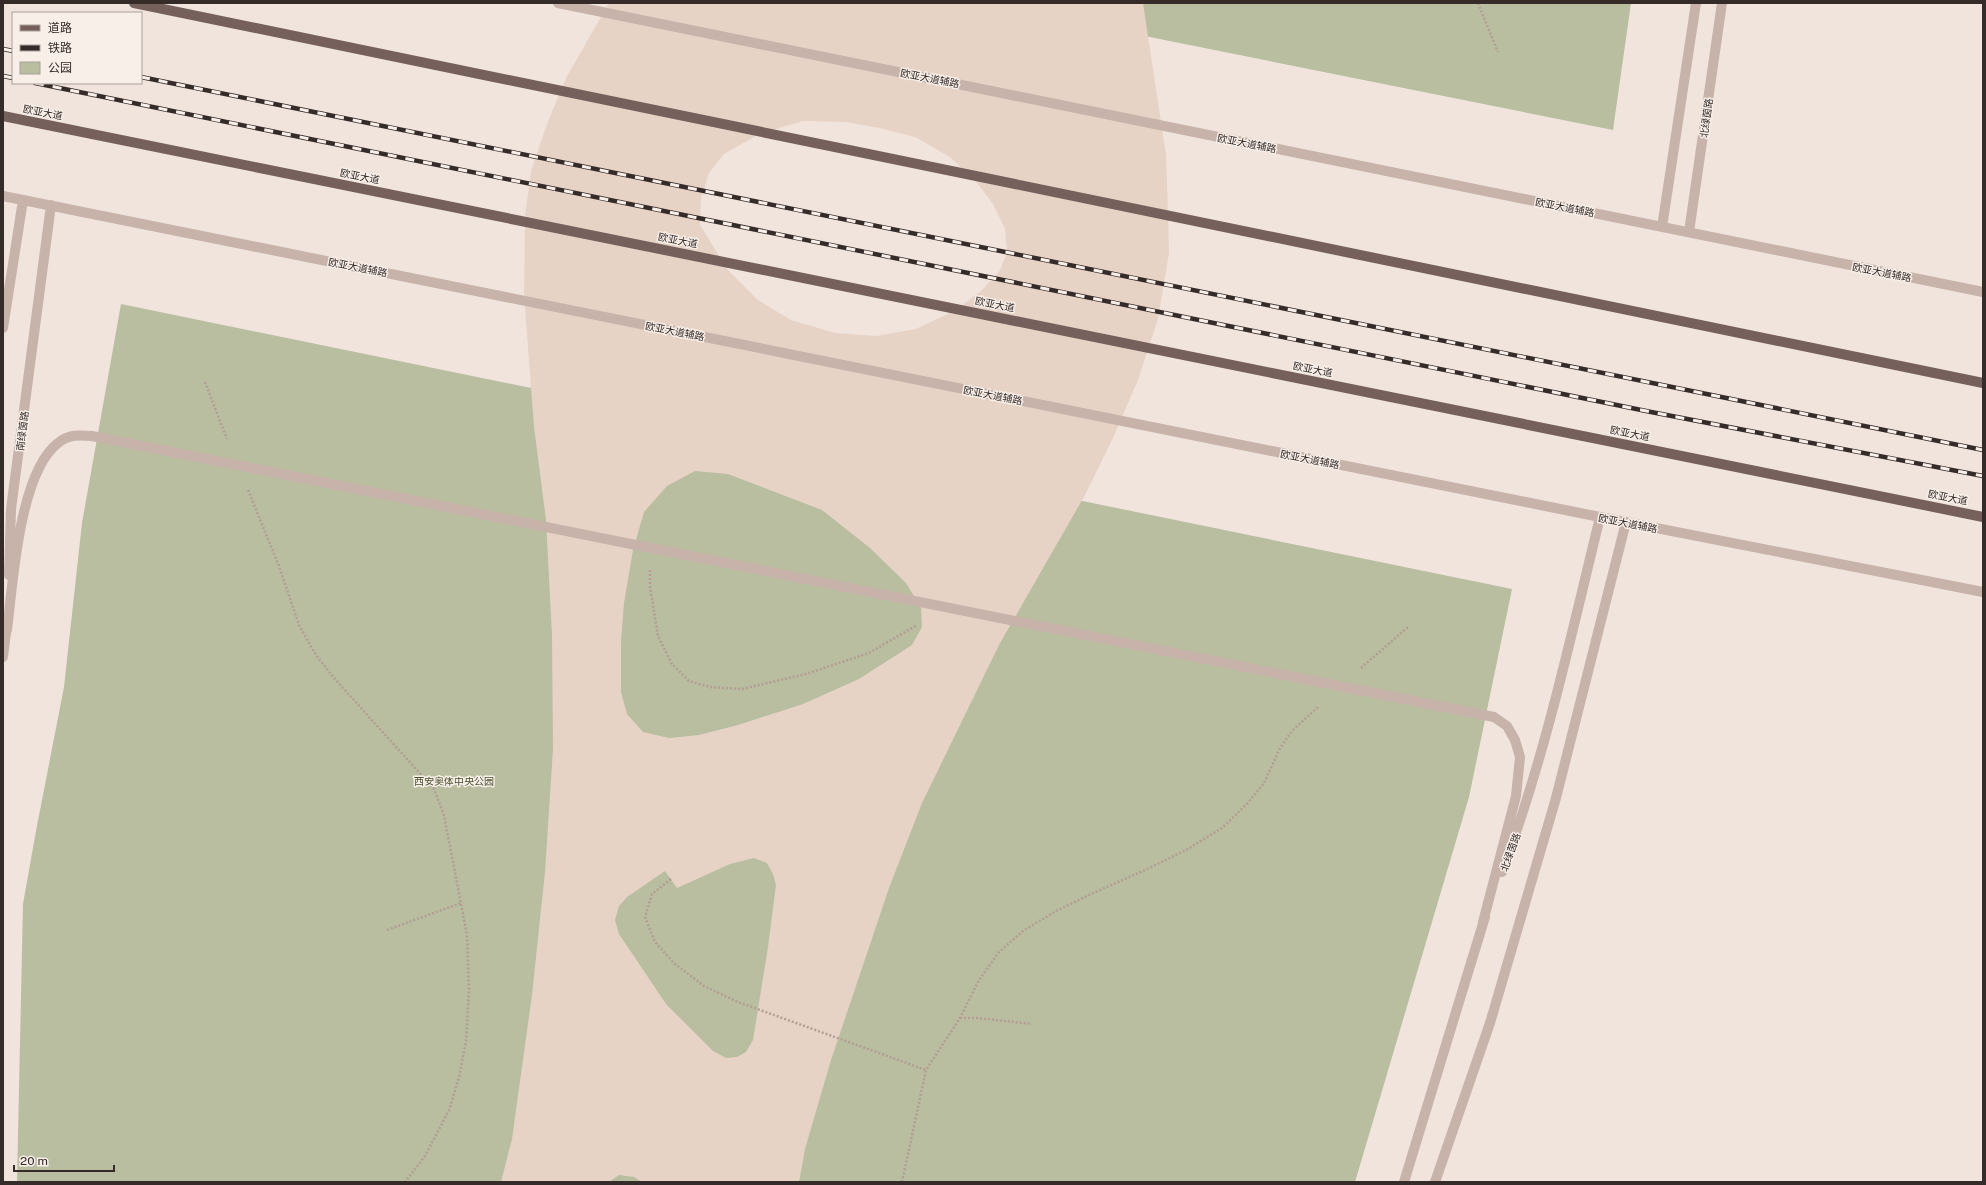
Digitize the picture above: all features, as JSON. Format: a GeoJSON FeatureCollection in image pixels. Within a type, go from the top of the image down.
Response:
{"type":"FeatureCollection","features":[{"type":"Feature","properties":{"kind":"main road"},"geometry":{"type":"LineString","coordinates":[[134,3],[1983,383]]}},
{"type":"Feature","properties":{"kind":"main road","name":"欧亚大道"},"geometry":{"type":"LineString","coordinates":[[3,116],[1981,517]]}},
{"type":"Feature","properties":{"kind":"street","name":"欧亚大道辅路"},"geometry":{"type":"LineString","coordinates":[[558,3],[1983,292]]}},
{"type":"Feature","properties":{"kind":"street"},"geometry":{"type":"LineString","coordinates":[[1662,227],[1696,3]]}},
{"type":"Feature","properties":{"kind":"street","name":"北绿茵路"},"geometry":{"type":"LineString","coordinates":[[1689,232],[1722,3]]}},
{"type":"Feature","properties":{"kind":"street","name":"欧亚大道辅路"},"geometry":{"type":"LineString","coordinates":[[3,196],[1600,517],[1983,592]]}},
{"type":"Feature","properties":{"kind":"street"},"geometry":{"type":"LineString","coordinates":[[3,328],[23,200]]}},
{"type":"Feature","properties":{"kind":"street","name":"南绿茵路"},"geometry":{"type":"LineString","coordinates":[[3,657],[7,630],[11,509],[51,205]]}},
{"type":"Feature","properties":{"kind":"street"},"geometry":{"type":"LineString","coordinates":[[7,630],[22,521],[34,480],[48,452],[58,442],[75,434],[92,436],[1494,717],[1507,726],[1515,740],[1520,757],[1516,796],[1484,922]]}},
{"type":"Feature","properties":{"kind":"street","name":"北绿茵路"},"geometry":{"type":"LineString","coordinates":[[1404,1182],[1484,922],[1523,815],[1568,650],[1600,517]]}},
{"type":"Feature","properties":{"kind":"street"},"geometry":{"type":"LineString","coordinates":[[1435,1182],[1490,1023],[1556,798],[1626,522]]}},
{"type":"Feature","properties":{"kind":"path"},"geometry":{"type":"LineString","coordinates":[[1478,3],[1498,52]]}},
{"type":"Feature","properties":{"kind":"path"},"geometry":{"type":"LineString","coordinates":[[205,382],[279,566],[299,624],[316,655],[334,678],[434,789],[444,815],[467,935],[469,989],[466,1041],[459,1077],[449,1110],[425,1156],[405,1182]]}},
{"type":"Feature","properties":{"kind":"path"},"geometry":{"type":"LineString","coordinates":[[649,548],[650,587],[658,636],[672,664],[689,681],[710,686],[742,689],[806,674],[869,653],[897,638],[909,628],[921,623]]}},
{"type":"Feature","properties":{"kind":"path"},"geometry":{"type":"LineString","coordinates":[[902,1182],[926,1070],[960,1018],[979,980],[998,952],[1023,931],[1056,911],[1186,850],[1222,828],[1247,804],[1264,784],[1280,748],[1292,731],[1339,686],[1408,627]]}},
{"type":"Feature","properties":{"kind":"path"},"geometry":{"type":"LineString","coordinates":[[671,879],[652,894],[645,916],[655,942],[675,964],[704,986],[738,1002],[926,1070]]}},
{"type":"Feature","properties":{"kind":"path"},"geometry":{"type":"LineString","coordinates":[[387,930],[461,903]]}},
{"type":"Feature","properties":{"kind":"path"},"geometry":{"type":"LineString","coordinates":[[960,1018],[978,1018],[1032,1024]]}},
{"type":"Feature","properties":{"kind":"green space"},"geometry":{"type":"Polygon","coordinates":[[[980,3],[1631,3],[1613,130],[980,3]]]}},
{"type":"Feature","properties":{"kind":"green space","name":"西安奥体中央公园"},"geometry":{"type":"Polygon","coordinates":[[[121,304],[1512,589],[1469,797],[1355,1182],[17,1182],[23,904],[64,687],[82,523],[121,304]]]}},
{"type":"Feature","properties":{"kind":"shaded area"},"geometry":{"type":"Polygon","coordinates":[[[609,3],[1143,3],[1166,155],[1169,253],[1158,319],[1138,380],[1113,438],[1085,495],[999,645],[922,803],[889,888],[831,1060],[805,1149],[799,1182],[642,1182],[634,1177],[619,1175],[609,1182],[501,1182],[512,1139],[532,995],[545,872],[553,749],[552,635],[546,520],[534,427],[524,295],[525,216],[531,171],[547,124],[566,78],[609,3]],[[803,121],[759,134],[724,154],[709,173],[701,199],[700,225],[728,270],[758,300],[791,320],[835,333],[876,336],[916,329],[956,310],[982,290],[999,272],[1007,253],[1005,229],[993,204],[974,179],[950,157],[915,137],[879,128],[846,122],[803,121]],[[695,471],[667,486],[644,512],[633,550],[624,603],[621,641],[621,692],[627,714],[643,732],[669,738],[699,735],[738,725],[803,704],[859,679],[912,645],[922,627],[921,608],[906,583],[870,548],[822,510],[728,474],[695,471]],[[754,858],[730,864],[677,888],[665,871],[627,897],[619,906],[615,920],[619,934],[666,1004],[713,1051],[726,1058],[737,1057],[746,1052],[753,1040],[776,885],[773,874],[767,863],[754,858]]]}},
{"type":"Feature","properties":{"kind":"railway"},"geometry":{"type":"LineString","coordinates":[[3,49],[12,51]]}},
{"type":"Feature","properties":{"kind":"railway"},"geometry":{"type":"LineString","coordinates":[[3,76],[12,78]]}},
{"type":"Feature","properties":{"kind":"railway"},"geometry":{"type":"LineString","coordinates":[[142,77],[1983,450]]}},
{"type":"Feature","properties":{"kind":"railway"},"geometry":{"type":"LineString","coordinates":[[40,84],[1651,412],[1983,476]]}}]}
